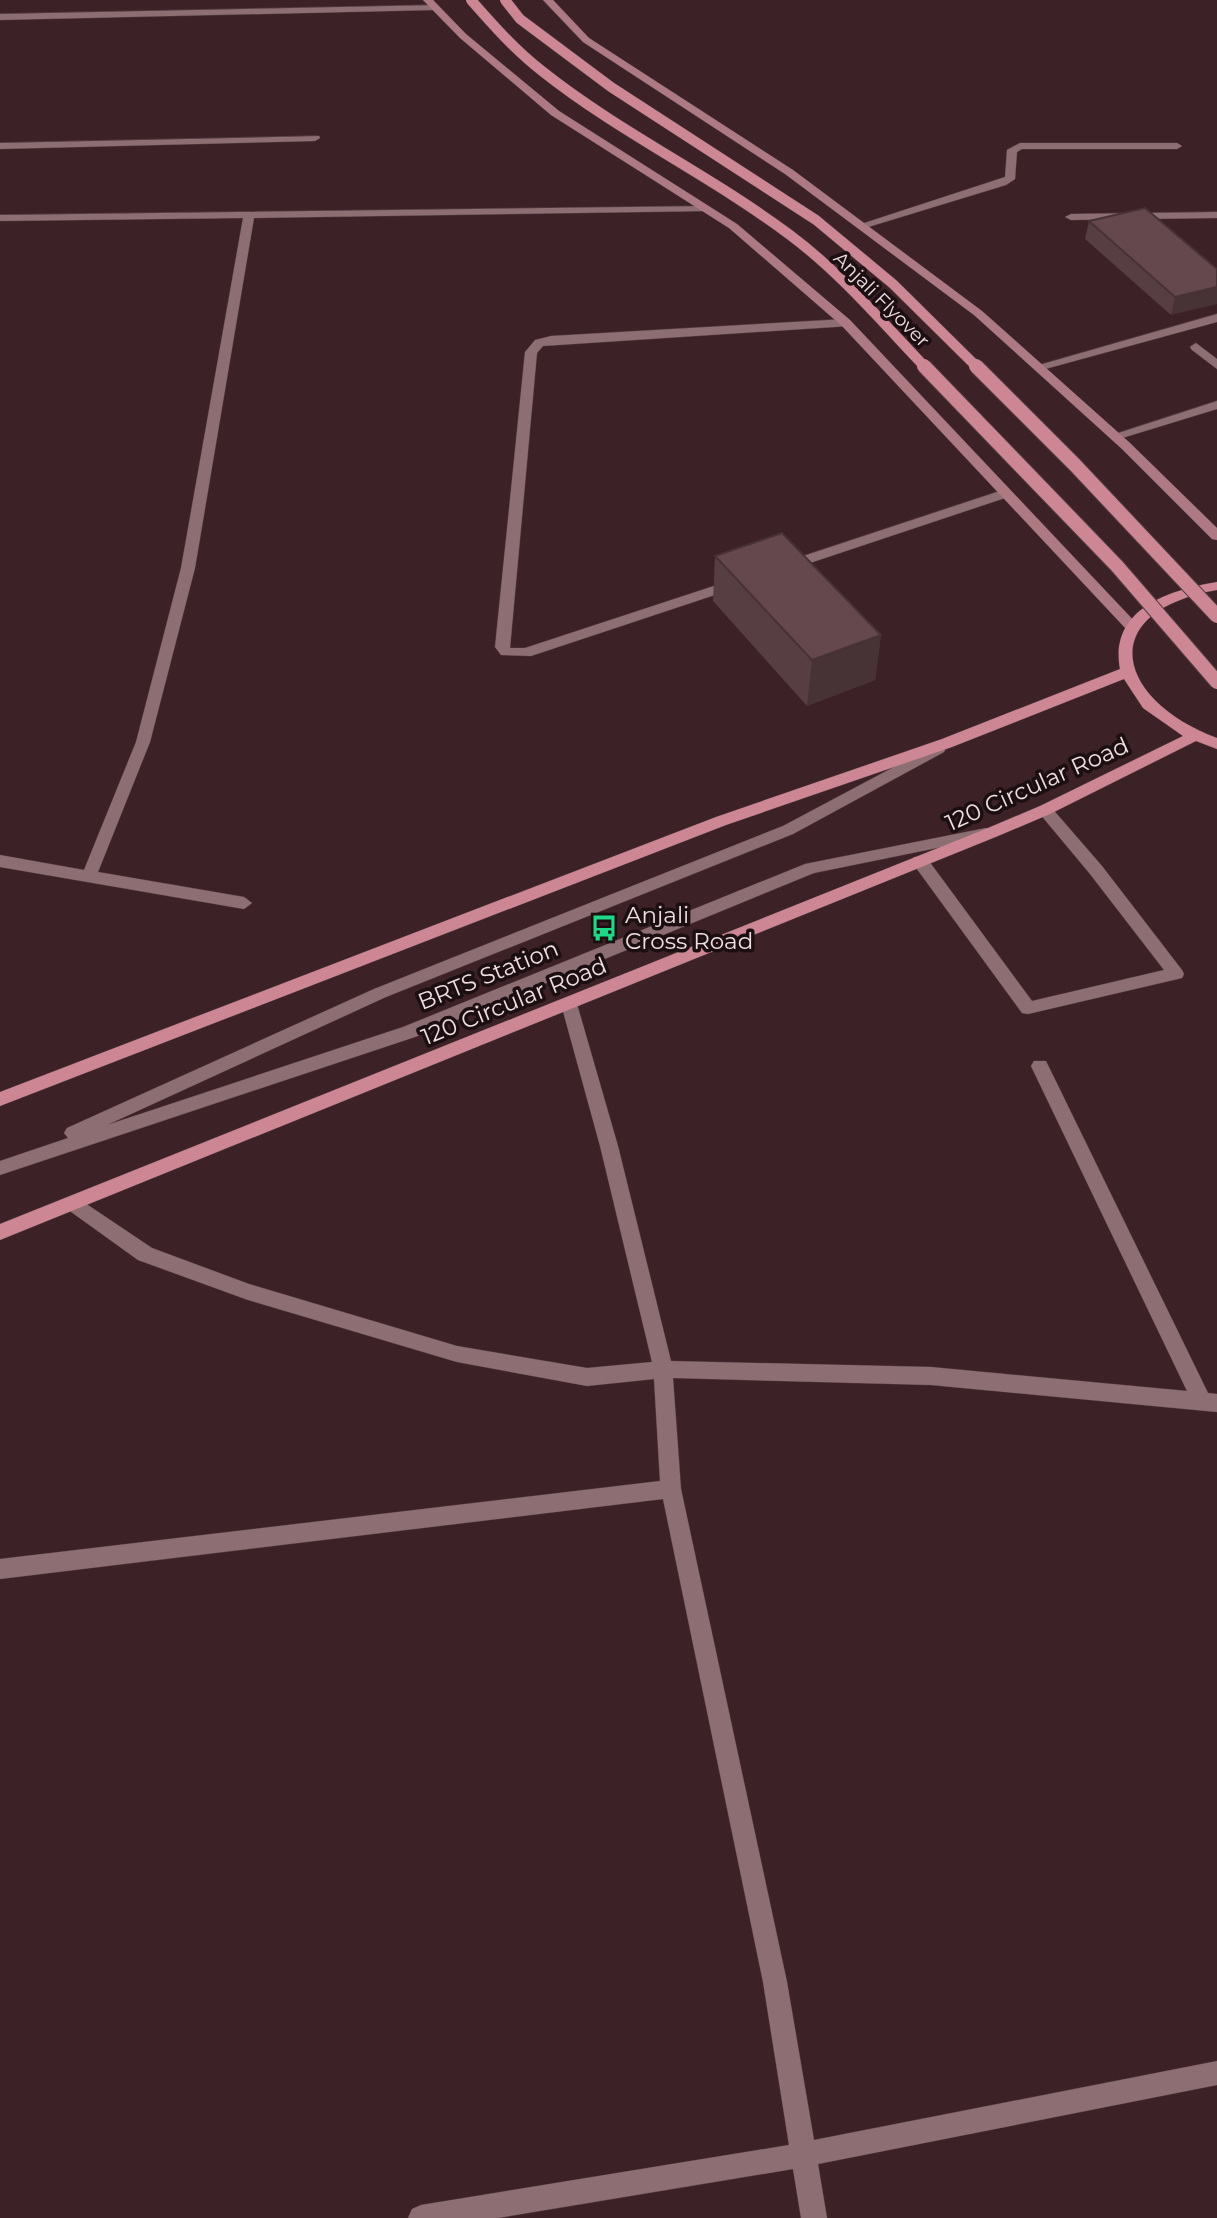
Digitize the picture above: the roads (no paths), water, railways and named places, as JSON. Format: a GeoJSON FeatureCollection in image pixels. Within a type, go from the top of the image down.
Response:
{"type":"FeatureCollection","features":[{"type":"Feature","properties":{"kind":"main road","name":"Anjali Flyover"},"geometry":{"type":"LineString","coordinates":[[471,0],[491,26],[531,63],[580,99],[791,235],[840,280],[1107,554],[1217,682]]}},
{"type":"Feature","properties":{"kind":"main road","name":"Anjali Flyover"},"geometry":{"type":"LineString","coordinates":[[505,0],[520,19],[611,87],[816,220],[893,284],[1075,465],[1217,616]]}},
{"type":"Feature","properties":{"kind":"main road"},"geometry":{"type":"LineString","coordinates":[[1217,586],[1176,594],[1157,603],[1142,614],[1132,627],[1124,648],[1127,672],[1141,696],[1163,718],[1195,736],[1217,744]]}},
{"type":"Feature","properties":{"kind":"main road"},"geometry":{"type":"LineString","coordinates":[[0,1099],[721,821],[947,743],[1127,672]]}},
{"type":"Feature","properties":{"kind":"main road","name":"120 Circular Road"},"geometry":{"type":"LineString","coordinates":[[0,1232],[993,832],[1045,810],[1195,736]]}},
{"type":"Feature","properties":{"kind":"street"},"geometry":{"type":"LineString","coordinates":[[548,0],[586,40],[789,172],[978,313],[1115,436],[1217,536]]}},
{"type":"Feature","properties":{"kind":"street"},"geometry":{"type":"LineString","coordinates":[[0,17],[431,4],[463,36],[555,113],[733,226],[846,323],[1132,627]]}},
{"type":"Feature","properties":{"kind":"street"},"geometry":{"type":"LineString","coordinates":[[0,146],[315,138]]}},
{"type":"Feature","properties":{"kind":"street"},"geometry":{"type":"LineString","coordinates":[[861,226],[1010,179],[1012,150],[1020,146],[1177,146]]}},
{"type":"Feature","properties":{"kind":"street"},"geometry":{"type":"LineString","coordinates":[[0,218],[706,209]]}},
{"type":"Feature","properties":{"kind":"street"},"geometry":{"type":"LineString","coordinates":[[89,876],[143,742],[188,568],[249,215]]}},
{"type":"Feature","properties":{"kind":"street"},"geometry":{"type":"LineString","coordinates":[[1071,216],[1217,215]]}},
{"type":"Feature","properties":{"kind":"street"},"geometry":{"type":"LineString","coordinates":[[1038,367],[1217,318]]}},
{"type":"Feature","properties":{"kind":"street"},"geometry":{"type":"LineString","coordinates":[[749,579],[526,653],[506,652],[502,647],[531,352],[538,343],[551,340],[846,323]]}},
{"type":"Feature","properties":{"kind":"street"},"geometry":{"type":"LineString","coordinates":[[1196,347],[1217,365]]}},
{"type":"Feature","properties":{"kind":"street"},"geometry":{"type":"LineString","coordinates":[[1115,436],[1217,405]]}},
{"type":"Feature","properties":{"kind":"street"},"geometry":{"type":"LineString","coordinates":[[775,570],[1006,493]]}},
{"type":"Feature","properties":{"kind":"street","name":"BRTS Station"},"geometry":{"type":"LineString","coordinates":[[0,1167],[380,993],[788,830],[947,743]]}},
{"type":"Feature","properties":{"kind":"street"},"geometry":{"type":"LineString","coordinates":[[920,861],[1028,1008],[1176,974],[1096,870],[1045,810]]}},
{"type":"Feature","properties":{"kind":"street","name":"BRTS Station"},"geometry":{"type":"LineString","coordinates":[[0,1167],[409,1032],[811,867],[993,832]]}},
{"type":"Feature","properties":{"kind":"street"},"geometry":{"type":"LineString","coordinates":[[0,861],[244,904]]}},
{"type":"Feature","properties":{"kind":"street"},"geometry":{"type":"LineString","coordinates":[[569,1004],[609,1146],[663,1369],[671,1489],[775,1982],[814,2218]]}},
{"type":"Feature","properties":{"kind":"street"},"geometry":{"type":"LineString","coordinates":[[1040,1066],[1210,1403]]}},
{"type":"Feature","properties":{"kind":"street"},"geometry":{"type":"LineString","coordinates":[[73,1204],[145,1254],[248,1292],[457,1354],[587,1377],[663,1369],[931,1376],[1210,1403]]}},
{"type":"Feature","properties":{"kind":"street"},"geometry":{"type":"LineString","coordinates":[[0,1569],[671,1489]]}},
{"type":"Feature","properties":{"kind":"street"},"geometry":{"type":"LineString","coordinates":[[421,2218],[802,2155],[1217,2073]]}},
{"type":"Feature","properties":{"kind":"place","name":"Anjali Cross Road"},"geometry":{"type":"Point","coordinates":[604,928]}}]}
